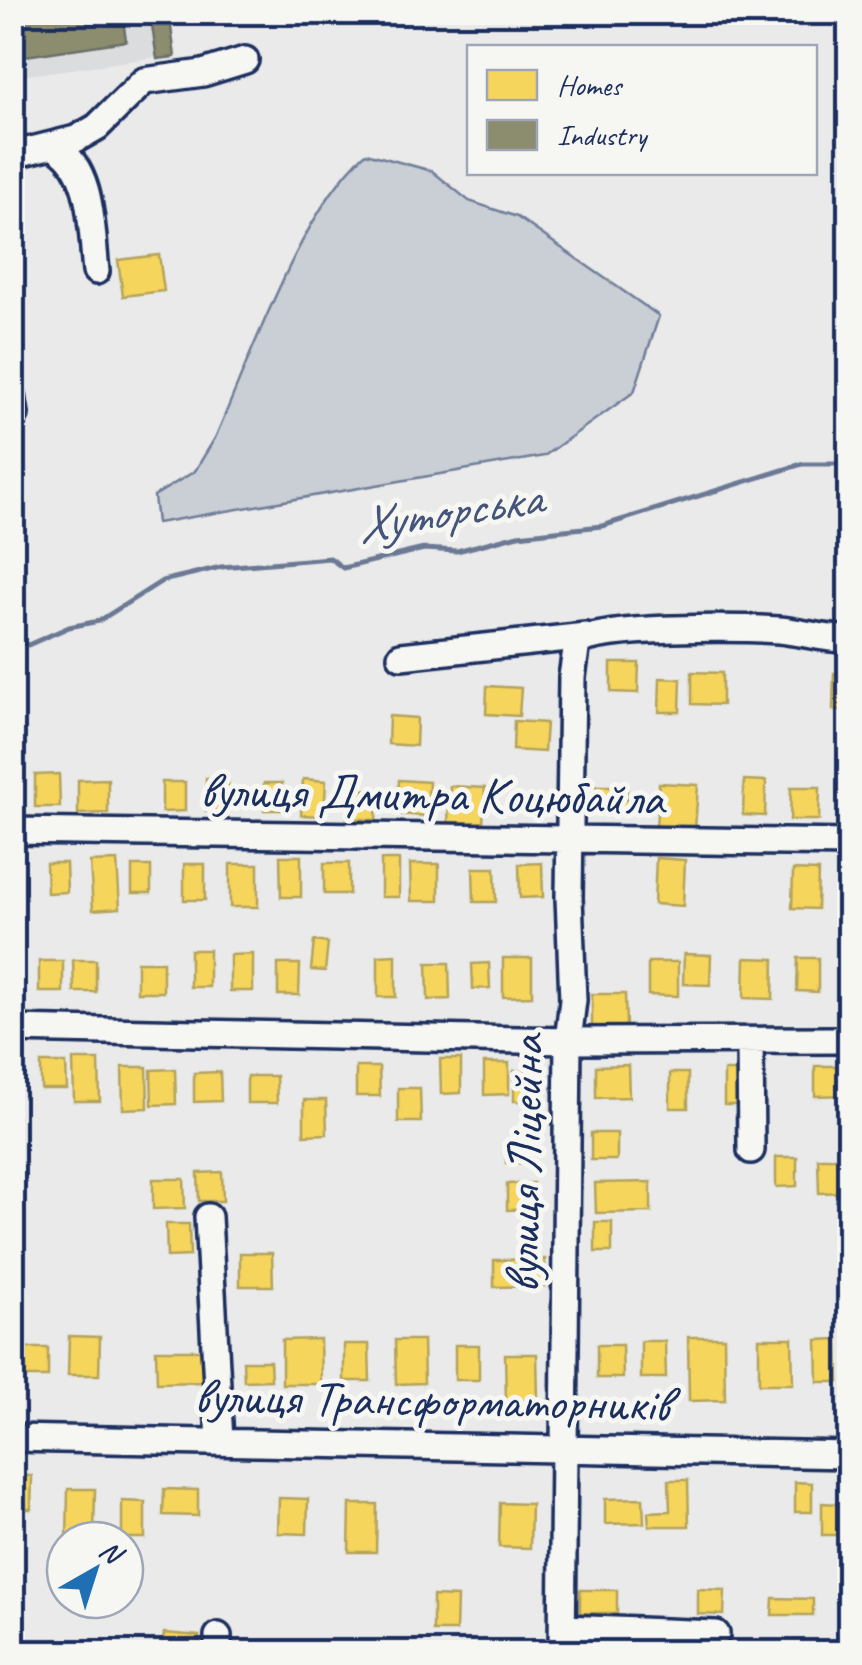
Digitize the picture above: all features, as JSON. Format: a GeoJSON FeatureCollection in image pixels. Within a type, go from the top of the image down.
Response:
{"type":"FeatureCollection","features":[{"type":"Feature","properties":{"kind":"street"},"geometry":{"type":"LineString","coordinates":[[12,155],[56,147],[97,127],[144,81],[203,73],[246,60]]}},
{"type":"Feature","properties":{"kind":"street"},"geometry":{"type":"LineString","coordinates":[[56,147],[74,158],[85,188],[96,271]]}},
{"type":"Feature","properties":{"kind":"street"},"geometry":{"type":"LineString","coordinates":[[401,656],[586,636],[779,630],[850,640]]}},
{"type":"Feature","properties":{"kind":"street","name":"вулиця Ліцейна"},"geometry":{"type":"LineString","coordinates":[[563,1640],[568,1040],[573,1000],[572,678],[577,642],[586,636]]}},
{"type":"Feature","properties":{"kind":"street","name":"вулиця Дмитра Коцюбайла"},"geometry":{"type":"LineString","coordinates":[[12,831],[850,844]]}},
{"type":"Feature","properties":{"kind":"street"},"geometry":{"type":"LineString","coordinates":[[12,1029],[568,1040],[850,1040]]}},
{"type":"Feature","properties":{"kind":"street"},"geometry":{"type":"LineString","coordinates":[[750,1041],[751,1150]]}},
{"type":"Feature","properties":{"kind":"street"},"geometry":{"type":"LineString","coordinates":[[208,1217],[220,1441]]}},
{"type":"Feature","properties":{"kind":"street","name":"вулиця Трансформаторників"},"geometry":{"type":"LineString","coordinates":[[12,1438],[850,1455]]}},
{"type":"Feature","properties":{"kind":"street"},"geometry":{"type":"LineString","coordinates":[[563,1640],[716,1634]]}},
{"type":"Feature","properties":{"kind":"shaded area"},"geometry":{"type":"Polygon","coordinates":[[[12,13],[159,13],[165,56],[13,77],[12,13]]]}},
{"type":"Feature","properties":{"kind":"shaded area"},"geometry":{"type":"Polygon","coordinates":[[[366,153],[432,171],[469,201],[517,217],[659,316],[634,392],[544,456],[157,523],[154,496],[195,471],[215,438],[299,247],[342,178],[366,153]]]}},
{"type":"Feature","properties":{"kind":"building: Homes"},"geometry":{"type":"Polygon","coordinates":[[[159,255],[164,291],[123,296],[118,260],[159,255]]]}},
{"type":"Feature","properties":{"kind":"building: Homes"},"geometry":{"type":"Polygon","coordinates":[[[611,663],[639,663],[638,693],[611,692],[611,663]]]}},
{"type":"Feature","properties":{"kind":"building: Homes"},"geometry":{"type":"Polygon","coordinates":[[[692,672],[722,673],[722,705],[692,704],[692,672]]]}},
{"type":"Feature","properties":{"kind":"building: Homes"},"geometry":{"type":"Polygon","coordinates":[[[834,673],[850,674],[850,710],[833,710],[834,673]]]}},
{"type":"Feature","properties":{"kind":"building: Homes"},"geometry":{"type":"Polygon","coordinates":[[[660,678],[681,679],[680,712],[659,712],[660,678]]]}},
{"type":"Feature","properties":{"kind":"building: Homes"},"geometry":{"type":"Polygon","coordinates":[[[487,686],[521,688],[519,716],[486,714],[487,686]]]}},
{"type":"Feature","properties":{"kind":"building: Homes"},"geometry":{"type":"Polygon","coordinates":[[[389,716],[417,718],[416,746],[388,744],[389,716]]]}},
{"type":"Feature","properties":{"kind":"building: Homes"},"geometry":{"type":"Polygon","coordinates":[[[514,721],[546,723],[544,752],[513,750],[514,721]]]}},
{"type":"Feature","properties":{"kind":"building: Homes"},"geometry":{"type":"Polygon","coordinates":[[[841,769],[850,770],[850,813],[840,813],[841,769]]]}},
{"type":"Feature","properties":{"kind":"building: Homes"},"geometry":{"type":"Polygon","coordinates":[[[59,774],[60,807],[35,807],[35,775],[59,774]]]}},
{"type":"Feature","properties":{"kind":"building: Homes"},"geometry":{"type":"Polygon","coordinates":[[[206,778],[228,778],[229,811],[206,811],[206,778]]]}},
{"type":"Feature","properties":{"kind":"building: Homes"},"geometry":{"type":"Polygon","coordinates":[[[108,779],[108,813],[78,814],[78,780],[108,779]]]}},
{"type":"Feature","properties":{"kind":"building: Homes"},"geometry":{"type":"Polygon","coordinates":[[[303,779],[326,781],[324,816],[301,815],[303,779]]]}},
{"type":"Feature","properties":{"kind":"building: Homes"},"geometry":{"type":"Polygon","coordinates":[[[399,780],[429,782],[427,816],[397,814],[399,780]]]}},
{"type":"Feature","properties":{"kind":"building: Homes"},"geometry":{"type":"Polygon","coordinates":[[[744,780],[766,781],[765,816],[743,815],[744,780]]]}},
{"type":"Feature","properties":{"kind":"building: Homes"},"geometry":{"type":"Polygon","coordinates":[[[162,782],[185,782],[185,811],[162,812],[162,782]]]}},
{"type":"Feature","properties":{"kind":"building: Homes"},"geometry":{"type":"Polygon","coordinates":[[[264,783],[282,783],[282,810],[264,810],[264,783]]]}},
{"type":"Feature","properties":{"kind":"building: Homes"},"geometry":{"type":"Polygon","coordinates":[[[659,783],[698,785],[695,830],[656,828],[659,783]]]}},
{"type":"Feature","properties":{"kind":"building: Homes"},"geometry":{"type":"Polygon","coordinates":[[[450,786],[485,788],[483,824],[448,822],[450,786]]]}},
{"type":"Feature","properties":{"kind":"building: Homes"},"geometry":{"type":"Polygon","coordinates":[[[596,786],[627,786],[627,810],[596,809],[596,786]]]}},
{"type":"Feature","properties":{"kind":"building: Homes"},"geometry":{"type":"Polygon","coordinates":[[[791,787],[820,787],[819,820],[790,820],[791,787]]]}},
{"type":"Feature","properties":{"kind":"building: Homes"},"geometry":{"type":"Polygon","coordinates":[[[349,789],[378,790],[376,820],[347,818],[349,789]]]}},
{"type":"Feature","properties":{"kind":"building: Homes"},"geometry":{"type":"Polygon","coordinates":[[[280,856],[301,856],[301,897],[281,897],[280,856]]]}},
{"type":"Feature","properties":{"kind":"building: Homes"},"geometry":{"type":"Polygon","coordinates":[[[656,858],[685,860],[683,906],[654,904],[656,858]]]}},
{"type":"Feature","properties":{"kind":"building: Homes"},"geometry":{"type":"Polygon","coordinates":[[[381,860],[399,860],[399,897],[381,897],[381,860]]]}},
{"type":"Feature","properties":{"kind":"building: Homes"},"geometry":{"type":"Polygon","coordinates":[[[117,861],[120,908],[93,910],[90,862],[117,861]]]}},
{"type":"Feature","properties":{"kind":"building: Homes"},"geometry":{"type":"Polygon","coordinates":[[[46,863],[66,863],[67,892],[47,893],[46,863]]]}},
{"type":"Feature","properties":{"kind":"building: Homes"},"geometry":{"type":"Polygon","coordinates":[[[324,863],[349,863],[349,894],[324,894],[324,863]]]}},
{"type":"Feature","properties":{"kind":"building: Homes"},"geometry":{"type":"Polygon","coordinates":[[[542,863],[543,897],[520,898],[519,864],[542,863]]]}},
{"type":"Feature","properties":{"kind":"building: Homes"},"geometry":{"type":"Polygon","coordinates":[[[184,864],[205,864],[205,900],[184,900],[184,864]]]}},
{"type":"Feature","properties":{"kind":"building: Homes"},"geometry":{"type":"Polygon","coordinates":[[[230,864],[258,864],[258,907],[230,907],[230,864]]]}},
{"type":"Feature","properties":{"kind":"building: Homes"},"geometry":{"type":"Polygon","coordinates":[[[410,864],[439,864],[439,901],[411,901],[410,864]]]}},
{"type":"Feature","properties":{"kind":"building: Homes"},"geometry":{"type":"Polygon","coordinates":[[[132,866],[151,866],[151,893],[132,893],[132,866]]]}},
{"type":"Feature","properties":{"kind":"building: Homes"},"geometry":{"type":"Polygon","coordinates":[[[12,868],[20,868],[20,894],[12,894],[12,868]]]}},
{"type":"Feature","properties":{"kind":"building: Homes"},"geometry":{"type":"Polygon","coordinates":[[[473,868],[495,868],[496,902],[474,902],[473,868]]]}},
{"type":"Feature","properties":{"kind":"building: Homes"},"geometry":{"type":"Polygon","coordinates":[[[793,870],[818,871],[817,909],[792,908],[793,870]]]}},
{"type":"Feature","properties":{"kind":"building: Homes"},"geometry":{"type":"Polygon","coordinates":[[[841,875],[850,875],[850,910],[840,910],[841,875]]]}},
{"type":"Feature","properties":{"kind":"building: Homes"},"geometry":{"type":"Polygon","coordinates":[[[12,937],[20,937],[19,962],[12,961],[12,937]]]}},
{"type":"Feature","properties":{"kind":"building: Homes"},"geometry":{"type":"Polygon","coordinates":[[[314,941],[328,943],[325,971],[311,970],[314,941]]]}},
{"type":"Feature","properties":{"kind":"building: Homes"},"geometry":{"type":"Polygon","coordinates":[[[190,950],[209,950],[209,987],[190,987],[190,950]]]}},
{"type":"Feature","properties":{"kind":"building: Homes"},"geometry":{"type":"Polygon","coordinates":[[[253,954],[253,991],[230,991],[230,955],[253,954]]]}},
{"type":"Feature","properties":{"kind":"building: Homes"},"geometry":{"type":"Polygon","coordinates":[[[684,954],[711,955],[710,985],[683,984],[684,954]]]}},
{"type":"Feature","properties":{"kind":"building: Homes"},"geometry":{"type":"Polygon","coordinates":[[[396,955],[396,997],[378,997],[378,956],[396,955]]]}},
{"type":"Feature","properties":{"kind":"building: Homes"},"geometry":{"type":"Polygon","coordinates":[[[503,958],[532,958],[532,996],[503,997],[503,958]]]}},
{"type":"Feature","properties":{"kind":"building: Homes"},"geometry":{"type":"Polygon","coordinates":[[[745,958],[774,959],[773,999],[744,998],[745,958]]]}},
{"type":"Feature","properties":{"kind":"building: Homes"},"geometry":{"type":"Polygon","coordinates":[[[798,958],[818,958],[818,992],[797,991],[798,958]]]}},
{"type":"Feature","properties":{"kind":"building: Homes"},"geometry":{"type":"Polygon","coordinates":[[[73,960],[96,960],[96,992],[74,992],[73,960]]]}},
{"type":"Feature","properties":{"kind":"building: Homes"},"geometry":{"type":"Polygon","coordinates":[[[39,961],[63,961],[63,992],[39,992],[39,961]]]}},
{"type":"Feature","properties":{"kind":"building: Homes"},"geometry":{"type":"Polygon","coordinates":[[[137,962],[163,962],[163,992],[137,992],[137,962]]]}},
{"type":"Feature","properties":{"kind":"building: Homes"},"geometry":{"type":"Polygon","coordinates":[[[648,962],[678,962],[678,996],[648,995],[648,962]]]}},
{"type":"Feature","properties":{"kind":"building: Homes"},"geometry":{"type":"Polygon","coordinates":[[[427,963],[449,963],[450,999],[428,1000],[427,963]]]}},
{"type":"Feature","properties":{"kind":"building: Homes"},"geometry":{"type":"Polygon","coordinates":[[[489,963],[490,988],[473,989],[472,964],[489,963]]]}},
{"type":"Feature","properties":{"kind":"building: Homes"},"geometry":{"type":"Polygon","coordinates":[[[278,964],[300,964],[299,995],[278,995],[278,964]]]}},
{"type":"Feature","properties":{"kind":"building: Homes"},"geometry":{"type":"Polygon","coordinates":[[[592,994],[625,994],[626,1027],[592,1028],[592,994]]]}},
{"type":"Feature","properties":{"kind":"building: Homes"},"geometry":{"type":"Polygon","coordinates":[[[440,1059],[461,1059],[461,1093],[441,1094],[440,1059]]]}},
{"type":"Feature","properties":{"kind":"building: Homes"},"geometry":{"type":"Polygon","coordinates":[[[73,1060],[99,1060],[100,1101],[74,1101],[73,1060]]]}},
{"type":"Feature","properties":{"kind":"building: Homes"},"geometry":{"type":"Polygon","coordinates":[[[41,1063],[66,1063],[67,1089],[41,1089],[41,1063]]]}},
{"type":"Feature","properties":{"kind":"building: Homes"},"geometry":{"type":"Polygon","coordinates":[[[484,1063],[509,1063],[509,1094],[484,1095],[484,1063]]]}},
{"type":"Feature","properties":{"kind":"building: Homes"},"geometry":{"type":"Polygon","coordinates":[[[628,1065],[629,1097],[596,1098],[596,1066],[628,1065]]]}},
{"type":"Feature","properties":{"kind":"building: Homes"},"geometry":{"type":"Polygon","coordinates":[[[815,1066],[846,1066],[847,1095],[815,1096],[815,1066]]]}},
{"type":"Feature","properties":{"kind":"building: Homes"},"geometry":{"type":"Polygon","coordinates":[[[122,1067],[147,1067],[148,1108],[123,1109],[122,1067]]]}},
{"type":"Feature","properties":{"kind":"building: Homes"},"geometry":{"type":"Polygon","coordinates":[[[356,1067],[379,1067],[380,1096],[356,1096],[356,1067]]]}},
{"type":"Feature","properties":{"kind":"building: Homes"},"geometry":{"type":"Polygon","coordinates":[[[175,1069],[176,1104],[152,1105],[151,1070],[175,1069]]]}},
{"type":"Feature","properties":{"kind":"building: Homes"},"geometry":{"type":"Polygon","coordinates":[[[538,1070],[539,1101],[514,1101],[514,1071],[538,1070]]]}},
{"type":"Feature","properties":{"kind":"building: Homes"},"geometry":{"type":"Polygon","coordinates":[[[724,1071],[744,1071],[744,1105],[724,1105],[724,1071]]]}},
{"type":"Feature","properties":{"kind":"building: Homes"},"geometry":{"type":"Polygon","coordinates":[[[220,1072],[221,1101],[194,1102],[194,1073],[220,1072]]]}},
{"type":"Feature","properties":{"kind":"building: Homes"},"geometry":{"type":"Polygon","coordinates":[[[670,1073],[688,1073],[688,1108],[670,1108],[670,1073]]]}},
{"type":"Feature","properties":{"kind":"building: Homes"},"geometry":{"type":"Polygon","coordinates":[[[247,1076],[276,1076],[277,1103],[247,1103],[247,1076]]]}},
{"type":"Feature","properties":{"kind":"building: Homes"},"geometry":{"type":"Polygon","coordinates":[[[398,1088],[420,1088],[421,1122],[398,1122],[398,1088]]]}},
{"type":"Feature","properties":{"kind":"building: Homes"},"geometry":{"type":"Polygon","coordinates":[[[304,1100],[326,1100],[327,1134],[304,1135],[304,1100]]]}},
{"type":"Feature","properties":{"kind":"building: Homes"},"geometry":{"type":"Polygon","coordinates":[[[12,1118],[17,1118],[17,1161],[12,1161],[12,1118]]]}},
{"type":"Feature","properties":{"kind":"building: Homes"},"geometry":{"type":"Polygon","coordinates":[[[591,1133],[617,1133],[617,1160],[591,1160],[591,1133]]]}},
{"type":"Feature","properties":{"kind":"building: Homes"},"geometry":{"type":"Polygon","coordinates":[[[506,1147],[531,1147],[531,1163],[506,1163],[506,1147]]]}},
{"type":"Feature","properties":{"kind":"building: Homes"},"geometry":{"type":"Polygon","coordinates":[[[776,1157],[797,1157],[797,1186],[776,1187],[776,1157]]]}},
{"type":"Feature","properties":{"kind":"building: Homes"},"geometry":{"type":"Polygon","coordinates":[[[818,1158],[845,1158],[846,1192],[819,1193],[818,1158]]]}},
{"type":"Feature","properties":{"kind":"building: Homes"},"geometry":{"type":"Polygon","coordinates":[[[222,1172],[223,1201],[199,1201],[198,1173],[222,1172]]]}},
{"type":"Feature","properties":{"kind":"building: Homes"},"geometry":{"type":"Polygon","coordinates":[[[153,1179],[184,1179],[185,1208],[153,1209],[153,1179]]]}},
{"type":"Feature","properties":{"kind":"building: Homes"},"geometry":{"type":"Polygon","coordinates":[[[651,1182],[651,1212],[596,1213],[595,1183],[651,1182]]]}},
{"type":"Feature","properties":{"kind":"building: Homes"},"geometry":{"type":"Polygon","coordinates":[[[533,1183],[533,1209],[507,1210],[507,1184],[533,1183]]]}},
{"type":"Feature","properties":{"kind":"building: Homes"},"geometry":{"type":"Polygon","coordinates":[[[595,1222],[612,1222],[612,1252],[595,1252],[595,1222]]]}},
{"type":"Feature","properties":{"kind":"building: Homes"},"geometry":{"type":"Polygon","coordinates":[[[166,1224],[189,1224],[190,1256],[167,1257],[166,1224]]]}},
{"type":"Feature","properties":{"kind":"building: Homes"},"geometry":{"type":"Polygon","coordinates":[[[240,1253],[272,1253],[273,1286],[240,1286],[240,1253]]]}},
{"type":"Feature","properties":{"kind":"building: Homes"},"geometry":{"type":"Polygon","coordinates":[[[545,1259],[545,1286],[494,1287],[494,1260],[545,1259]]]}},
{"type":"Feature","properties":{"kind":"building: Homes"},"geometry":{"type":"Polygon","coordinates":[[[69,1336],[100,1337],[99,1375],[68,1375],[69,1336]]]}},
{"type":"Feature","properties":{"kind":"building: Homes"},"geometry":{"type":"Polygon","coordinates":[[[688,1337],[724,1337],[725,1400],[689,1401],[688,1337]]]}},
{"type":"Feature","properties":{"kind":"building: Homes"},"geometry":{"type":"Polygon","coordinates":[[[759,1338],[792,1338],[793,1384],[759,1384],[759,1338]]]}},
{"type":"Feature","properties":{"kind":"building: Homes"},"geometry":{"type":"Polygon","coordinates":[[[320,1339],[321,1384],[282,1384],[282,1340],[320,1339]]]}},
{"type":"Feature","properties":{"kind":"building: Homes"},"geometry":{"type":"Polygon","coordinates":[[[838,1339],[839,1382],[818,1382],[817,1340],[838,1339]]]}},
{"type":"Feature","properties":{"kind":"building: Homes"},"geometry":{"type":"Polygon","coordinates":[[[395,1340],[423,1340],[424,1383],[396,1384],[395,1340]]]}},
{"type":"Feature","properties":{"kind":"building: Homes"},"geometry":{"type":"Polygon","coordinates":[[[641,1341],[665,1341],[666,1378],[641,1378],[641,1341]]]}},
{"type":"Feature","properties":{"kind":"building: Homes"},"geometry":{"type":"Polygon","coordinates":[[[344,1344],[369,1344],[370,1381],[344,1381],[344,1344]]]}},
{"type":"Feature","properties":{"kind":"building: Homes"},"geometry":{"type":"Polygon","coordinates":[[[455,1345],[479,1345],[479,1380],[455,1380],[455,1345]]]}},
{"type":"Feature","properties":{"kind":"building: Homes"},"geometry":{"type":"Polygon","coordinates":[[[597,1345],[622,1345],[623,1378],[597,1378],[597,1345]]]}},
{"type":"Feature","properties":{"kind":"building: Homes"},"geometry":{"type":"Polygon","coordinates":[[[20,1348],[48,1348],[48,1377],[20,1377],[20,1348]]]}},
{"type":"Feature","properties":{"kind":"building: Homes"},"geometry":{"type":"Polygon","coordinates":[[[156,1350],[203,1350],[204,1382],[157,1383],[156,1350]]]}},
{"type":"Feature","properties":{"kind":"building: Homes"},"geometry":{"type":"Polygon","coordinates":[[[505,1354],[537,1354],[538,1400],[506,1401],[505,1354]]]}},
{"type":"Feature","properties":{"kind":"building: Homes"},"geometry":{"type":"Polygon","coordinates":[[[243,1361],[270,1361],[271,1380],[244,1381],[243,1361]]]}},
{"type":"Feature","properties":{"kind":"building: Homes"},"geometry":{"type":"Polygon","coordinates":[[[12,1476],[32,1476],[31,1509],[12,1509],[12,1476]]]}},
{"type":"Feature","properties":{"kind":"building: Homes"},"geometry":{"type":"Polygon","coordinates":[[[669,1480],[688,1480],[689,1526],[649,1526],[648,1512],[670,1511],[669,1480]]]}},
{"type":"Feature","properties":{"kind":"building: Homes"},"geometry":{"type":"Polygon","coordinates":[[[795,1482],[812,1483],[812,1512],[795,1512],[795,1482]]]}},
{"type":"Feature","properties":{"kind":"building: Homes"},"geometry":{"type":"Polygon","coordinates":[[[68,1489],[95,1489],[94,1520],[67,1520],[68,1489]]]}},
{"type":"Feature","properties":{"kind":"building: Homes"},"geometry":{"type":"Polygon","coordinates":[[[164,1489],[198,1490],[198,1516],[163,1515],[164,1489]]]}},
{"type":"Feature","properties":{"kind":"building: Homes"},"geometry":{"type":"Polygon","coordinates":[[[279,1498],[308,1499],[307,1534],[278,1533],[279,1498]]]}},
{"type":"Feature","properties":{"kind":"building: Homes"},"geometry":{"type":"Polygon","coordinates":[[[643,1498],[644,1523],[605,1524],[605,1499],[643,1498]]]}},
{"type":"Feature","properties":{"kind":"building: Homes"},"geometry":{"type":"Polygon","coordinates":[[[122,1501],[145,1502],[145,1520],[122,1520],[122,1501]]]}},
{"type":"Feature","properties":{"kind":"building: Homes"},"geometry":{"type":"Polygon","coordinates":[[[500,1503],[531,1504],[530,1548],[499,1547],[500,1503]]]}},
{"type":"Feature","properties":{"kind":"building: Homes"},"geometry":{"type":"Polygon","coordinates":[[[822,1503],[838,1504],[838,1535],[822,1535],[822,1503]]]}},
{"type":"Feature","properties":{"kind":"building: Homes"},"geometry":{"type":"Polygon","coordinates":[[[350,1504],[377,1504],[376,1552],[349,1552],[350,1504]]]}},
{"type":"Feature","properties":{"kind":"building: Homes"},"geometry":{"type":"Polygon","coordinates":[[[698,1589],[725,1590],[724,1615],[698,1614],[698,1589]]]}},
{"type":"Feature","properties":{"kind":"building: Homes"},"geometry":{"type":"Polygon","coordinates":[[[580,1590],[617,1590],[617,1613],[580,1613],[580,1590]]]}},
{"type":"Feature","properties":{"kind":"building: Homes"},"geometry":{"type":"Polygon","coordinates":[[[433,1596],[457,1597],[456,1631],[433,1631],[433,1596]]]}},
{"type":"Feature","properties":{"kind":"building: Homes"},"geometry":{"type":"Polygon","coordinates":[[[773,1598],[813,1599],[813,1615],[772,1615],[773,1598]]]}},
{"type":"Feature","properties":{"kind":"building: Homes"},"geometry":{"type":"Polygon","coordinates":[[[164,1633],[199,1636],[198,1652],[162,1652],[164,1633]]]}},
{"type":"Feature","properties":{"kind":"building: Homes"},"geometry":{"type":"Polygon","coordinates":[[[597,1642],[628,1643],[627,1652],[597,1652],[597,1642]]]}},
{"type":"Feature","properties":{"kind":"building: Homes"},"geometry":{"type":"Polygon","coordinates":[[[824,1646],[847,1646],[847,1652],[824,1652],[824,1646]]]}},
{"type":"Feature","properties":{"kind":"building: Industry"},"geometry":{"type":"Polygon","coordinates":[[[70,12],[122,12],[126,41],[12,58],[12,21],[70,12]]]}},
{"type":"Feature","properties":{"kind":"building: Industry"},"geometry":{"type":"Polygon","coordinates":[[[150,12],[169,12],[175,57],[157,59],[150,12]]]}},
{"type":"Feature","properties":{"kind":"waterway","name":"Хуторська"},"geometry":{"type":"LineString","coordinates":[[12,639],[28,645],[69,627],[99,621],[162,581],[221,567],[330,558],[343,568],[424,549],[457,551],[518,535],[602,526],[802,464],[850,464]]}}]}
